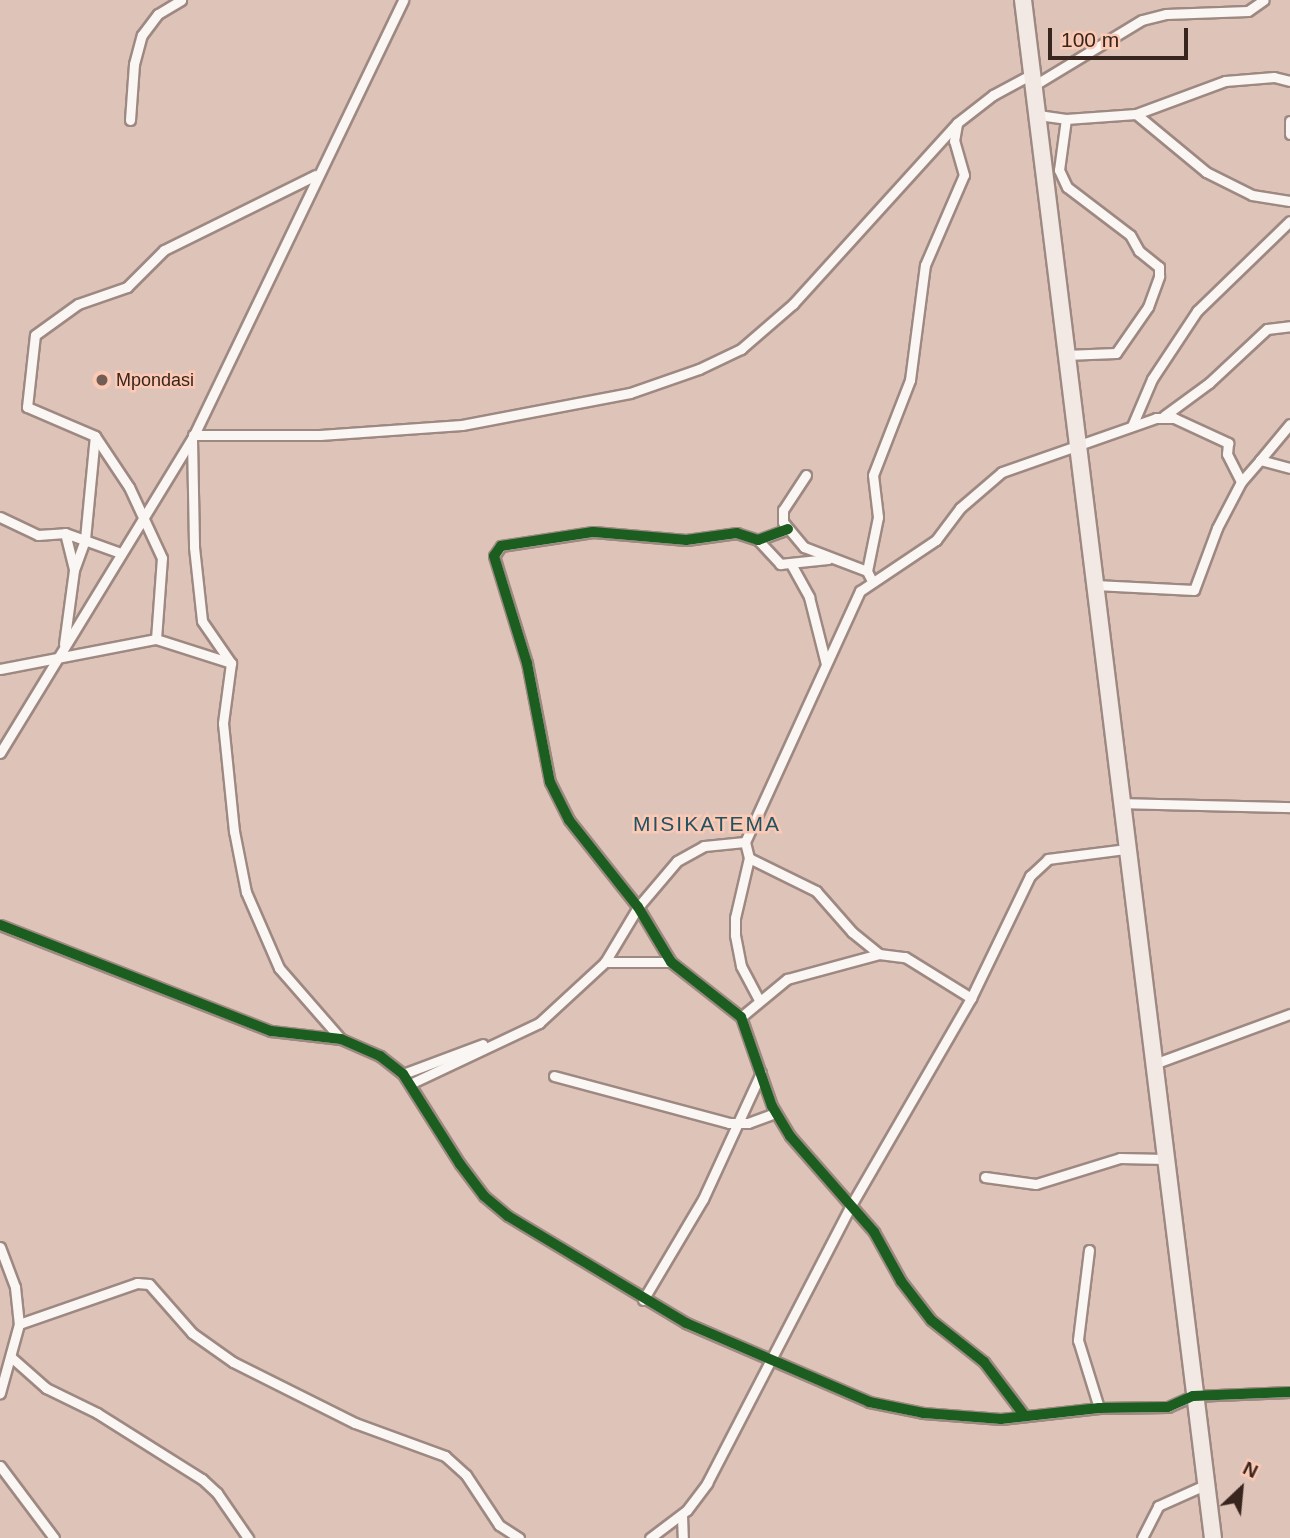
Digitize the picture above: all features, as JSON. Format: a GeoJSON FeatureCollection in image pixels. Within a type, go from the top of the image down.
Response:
{"type":"FeatureCollection","features":[{"type":"Feature","properties":{"kind":"highway"},"geometry":{"type":"LineString","coordinates":[[1023,0],[1193,1396],[1213,1538]]}},
{"type":"Feature","properties":{"kind":"street"},"geometry":{"type":"LineString","coordinates":[[130,120],[134,64],[142,35],[158,14],[181,0]]}},
{"type":"Feature","properties":{"kind":"street"},"geometry":{"type":"LineString","coordinates":[[0,753],[193,437],[316,175],[403,0]]}},
{"type":"Feature","properties":{"kind":"street"},"geometry":{"type":"LineString","coordinates":[[193,437],[320,435],[462,425],[630,393],[699,369],[741,349],[793,304],[957,123],[993,95],[1033,80],[1124,27],[1142,20],[1166,15],[1248,11],[1264,0]]}},
{"type":"Feature","properties":{"kind":"street"},"geometry":{"type":"LineString","coordinates":[[1038,115],[1066,119],[1136,114],[1225,81],[1273,76],[1290,81]]}},
{"type":"Feature","properties":{"kind":"street"},"geometry":{"type":"LineString","coordinates":[[1136,114],[1206,172],[1252,195],[1290,201]]}},
{"type":"Feature","properties":{"kind":"street"},"geometry":{"type":"LineString","coordinates":[[1065,355],[1116,353],[1148,307],[1159,276],[1159,267],[1139,251],[1130,235],[1067,187],[1059,170],[1066,119]]}},
{"type":"Feature","properties":{"kind":"street"},"geometry":{"type":"LineString","coordinates":[[1290,121],[1290,134]]}},
{"type":"Feature","properties":{"kind":"street"},"geometry":{"type":"LineString","coordinates":[[872,581],[867,571],[878,517],[873,475],[910,380],[926,265],[964,175],[954,141],[957,123]]}},
{"type":"Feature","properties":{"kind":"street"},"geometry":{"type":"LineString","coordinates":[[156,639],[162,558],[122,473],[95,436],[27,407],[35,335],[78,304],[127,287],[164,250],[316,175]]}},
{"type":"Feature","properties":{"kind":"street"},"geometry":{"type":"LineString","coordinates":[[1132,426],[1147,388],[1197,311],[1290,221]]}},
{"type":"Feature","properties":{"kind":"street"},"geometry":{"type":"LineString","coordinates":[[759,1000],[741,966],[736,935],[735,918],[749,858],[745,842],[857,596],[872,581],[936,540],[960,508],[995,476],[1164,416],[1209,383],[1267,329],[1290,326]]}},
{"type":"Feature","properties":{"kind":"street"},"geometry":{"type":"LineString","coordinates":[[1164,416],[1228,443],[1227,454],[1241,482]]}},
{"type":"Feature","properties":{"kind":"street"},"geometry":{"type":"LineString","coordinates":[[1095,585],[1194,590],[1217,528],[1241,482],[1290,424]]}},
{"type":"Feature","properties":{"kind":"street"},"geometry":{"type":"LineString","coordinates":[[65,647],[74,570],[85,538],[95,436]]}},
{"type":"Feature","properties":{"kind":"street"},"geometry":{"type":"LineString","coordinates":[[193,437],[194,547],[202,621],[231,663],[223,723],[234,831],[246,892],[279,968],[341,1040]]}},
{"type":"Feature","properties":{"kind":"street"},"geometry":{"type":"LineString","coordinates":[[1260,460],[1290,468]]}},
{"type":"Feature","properties":{"kind":"street"},"geometry":{"type":"LineString","coordinates":[[806,475],[783,510],[788,529],[804,547],[828,559],[867,571]]}},
{"type":"Feature","properties":{"kind":"street"},"geometry":{"type":"LineString","coordinates":[[0,517],[38,535],[65,533],[85,538],[121,554]]}},
{"type":"Feature","properties":{"kind":"street"},"geometry":{"type":"LineString","coordinates":[[758,540],[788,529]]}},
{"type":"Feature","properties":{"kind":"street"},"geometry":{"type":"LineString","coordinates":[[828,559],[791,564],[776,562],[758,540],[737,533],[686,540],[593,532],[495,551],[527,663],[550,782],[569,820],[638,907],[671,962],[741,1017],[775,1113],[849,1207],[874,1232],[904,1286],[931,1320],[985,1362],[1026,1416]]}},
{"type":"Feature","properties":{"kind":"street"},"geometry":{"type":"LineString","coordinates":[[65,533],[74,570]]}},
{"type":"Feature","properties":{"kind":"street"},"geometry":{"type":"LineString","coordinates":[[791,564],[809,597],[826,664]]}},
{"type":"Feature","properties":{"kind":"street"},"geometry":{"type":"LineString","coordinates":[[0,670],[156,639],[231,663]]}},
{"type":"Feature","properties":{"kind":"street"},"geometry":{"type":"LineString","coordinates":[[1121,803],[1290,807]]}},
{"type":"Feature","properties":{"kind":"street"},"geometry":{"type":"LineString","coordinates":[[410,1084],[539,1023],[605,962],[638,907],[677,861],[704,846],[745,842]]}},
{"type":"Feature","properties":{"kind":"street"},"geometry":{"type":"LineString","coordinates":[[650,1538],[682,1515],[708,1483],[849,1207],[971,998],[1038,864],[1056,857],[1126,849]]}},
{"type":"Feature","properties":{"kind":"street"},"geometry":{"type":"LineString","coordinates":[[749,858],[816,891],[852,932],[879,954]]}},
{"type":"Feature","properties":{"kind":"street"},"geometry":{"type":"LineString","coordinates":[[0,925],[271,1031],[341,1040],[380,1056],[403,1074],[460,1164],[495,1206],[643,1300],[768,1361],[894,1408],[960,1417],[1026,1416],[1099,1408],[1168,1407],[1193,1396],[1290,1392]]}},
{"type":"Feature","properties":{"kind":"street"},"geometry":{"type":"LineString","coordinates":[[741,1017],[787,979],[879,954],[905,957],[971,998]]}},
{"type":"Feature","properties":{"kind":"street"},"geometry":{"type":"LineString","coordinates":[[605,962],[671,962]]}},
{"type":"Feature","properties":{"kind":"street"},"geometry":{"type":"LineString","coordinates":[[1153,1064],[1290,1014]]}},
{"type":"Feature","properties":{"kind":"street"},"geometry":{"type":"LineString","coordinates":[[403,1074],[473,1046],[495,1042]]}},
{"type":"Feature","properties":{"kind":"street"},"geometry":{"type":"LineString","coordinates":[[643,1300],[699,1207],[740,1124],[762,1071]]}},
{"type":"Feature","properties":{"kind":"street"},"geometry":{"type":"LineString","coordinates":[[554,1076],[740,1124],[775,1113]]}},
{"type":"Feature","properties":{"kind":"street"},"geometry":{"type":"LineString","coordinates":[[985,1177],[1036,1184],[1120,1158],[1165,1159]]}},
{"type":"Feature","properties":{"kind":"street"},"geometry":{"type":"LineString","coordinates":[[0,1247],[15,1287],[19,1324],[0,1393]]}},
{"type":"Feature","properties":{"kind":"street"},"geometry":{"type":"LineString","coordinates":[[1089,1250],[1078,1340],[1099,1408]]}},
{"type":"Feature","properties":{"kind":"street"},"geometry":{"type":"LineString","coordinates":[[19,1324],[137,1283],[149,1284],[192,1333],[233,1362],[355,1423],[445,1457],[466,1475],[499,1525],[519,1538]]}},
{"type":"Feature","properties":{"kind":"street"},"geometry":{"type":"LineString","coordinates":[[11,1357],[46,1388],[97,1413],[202,1479],[217,1493],[248,1538]]}},
{"type":"Feature","properties":{"kind":"street"},"geometry":{"type":"LineString","coordinates":[[0,1466],[54,1538]]}},
{"type":"Feature","properties":{"kind":"street"},"geometry":{"type":"LineString","coordinates":[[1142,1538],[1157,1506],[1205,1485]]}},
{"type":"Feature","properties":{"kind":"street"},"geometry":{"type":"LineString","coordinates":[[682,1515],[682,1538]]}},
{"type":"Feature","properties":{"kind":"cycle path"},"geometry":{"type":"LineString","coordinates":[[788,529],[758,540],[737,533],[686,540],[593,532],[501,546],[494,556],[527,663],[550,782],[569,820],[638,907],[671,962],[741,1017],[772,1106],[790,1136],[874,1232],[901,1281],[931,1320],[984,1362],[1025,1416]]}},
{"type":"Feature","properties":{"kind":"cycle path"},"geometry":{"type":"LineString","coordinates":[[0,925],[271,1031],[341,1039],[380,1056],[403,1074],[460,1164],[484,1196],[508,1216],[686,1323],[869,1402],[923,1413],[1001,1419],[1099,1408],[1168,1407],[1193,1396],[1290,1392]]}},
{"type":"Feature","properties":{"kind":"place","name":"Mpondasi"},"geometry":{"type":"Point","coordinates":[102,380]}},
{"type":"Feature","properties":{"kind":"district","name":"MISIKATEMA"},"geometry":{"type":"Point","coordinates":[707,824]}}]}
